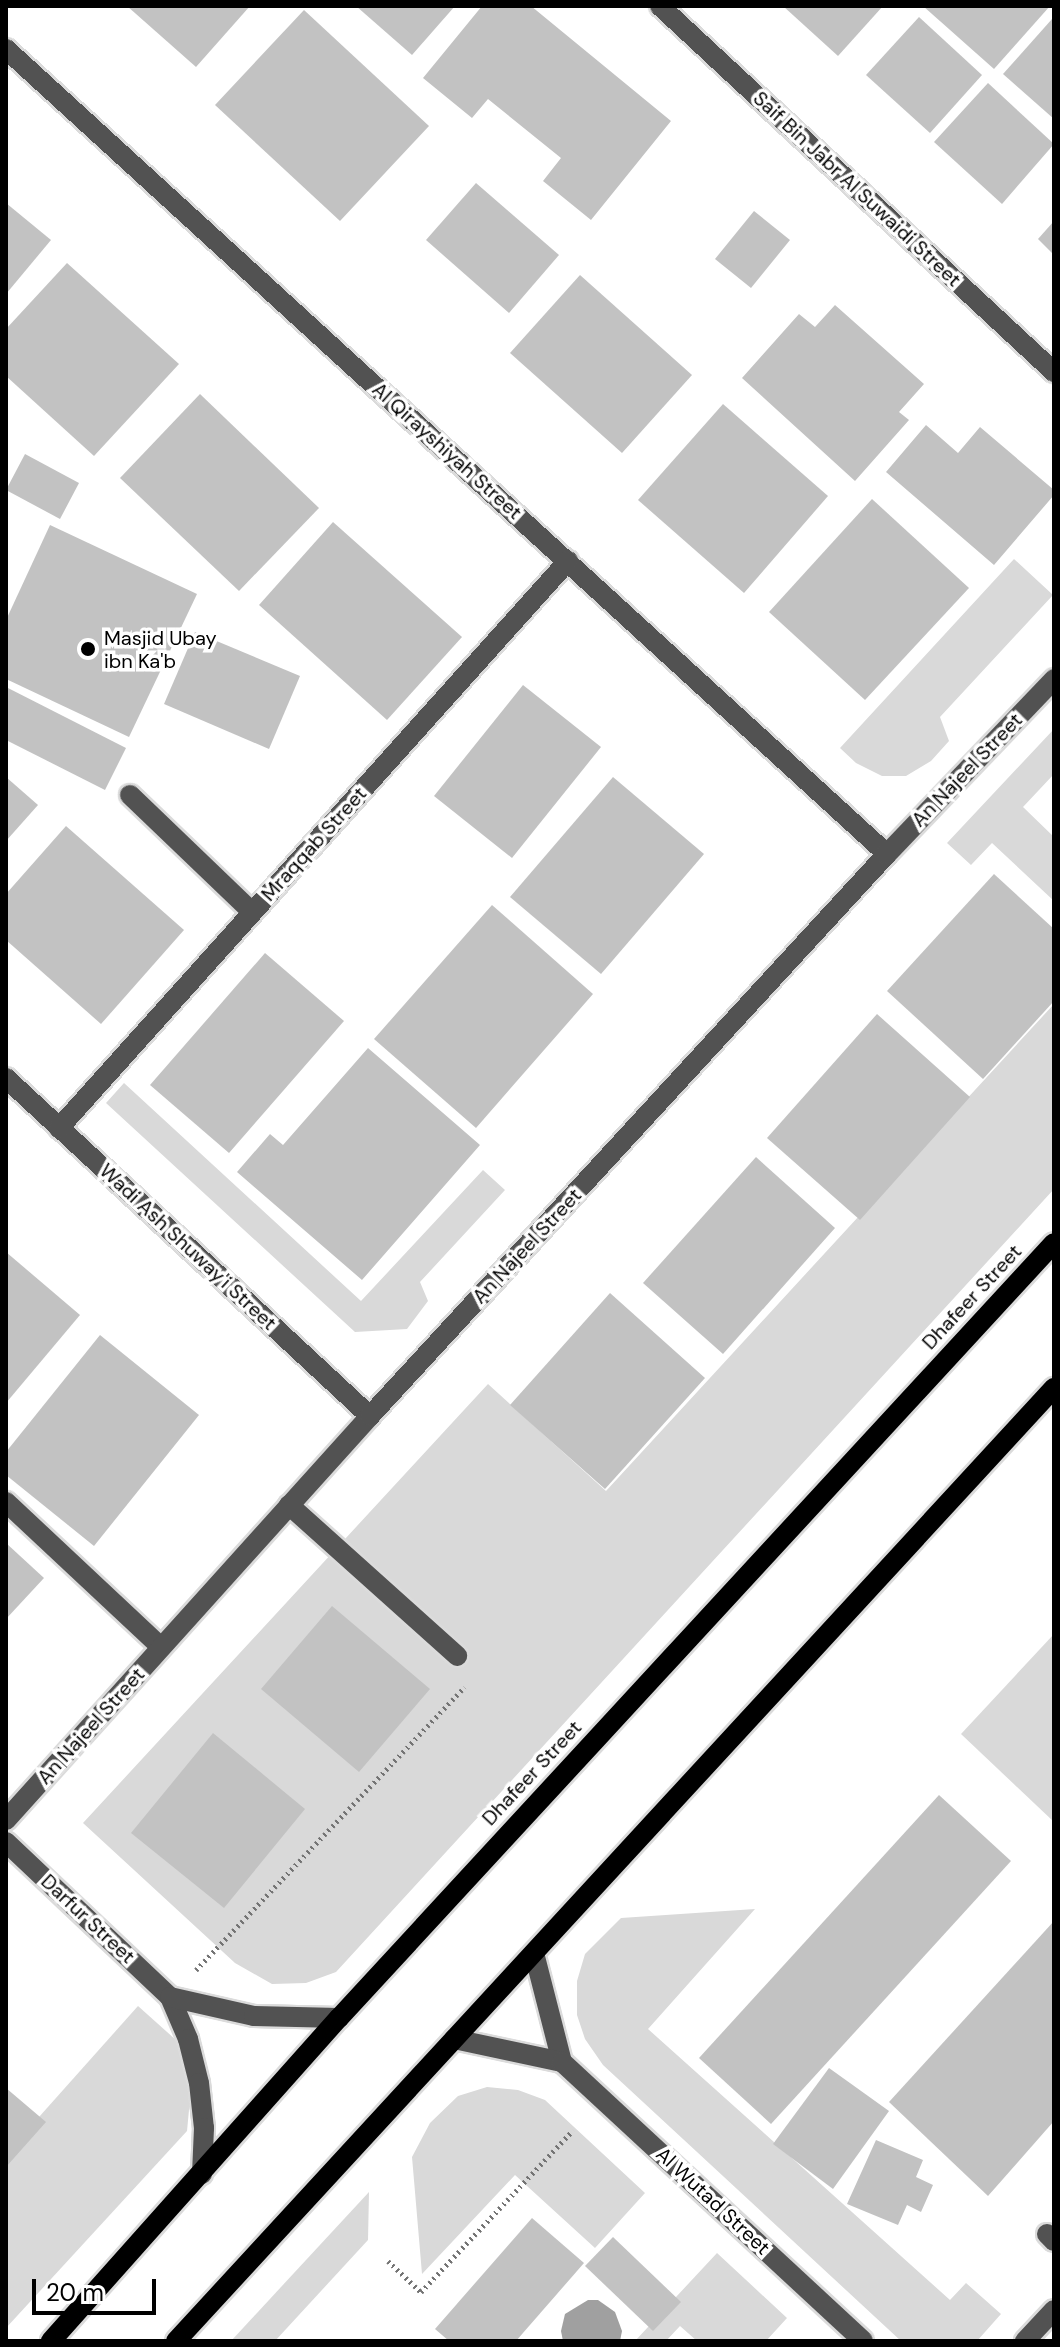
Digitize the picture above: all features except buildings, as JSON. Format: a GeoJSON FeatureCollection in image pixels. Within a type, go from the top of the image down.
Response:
{"type":"FeatureCollection","features":[{"type":"Feature","properties":{"kind":"main road","name":"Dhafeer Street"},"geometry":{"type":"LineString","coordinates":[[51,2341],[339,2018],[1054,1243]]}},
{"type":"Feature","properties":{"kind":"main road"},"geometry":{"type":"LineString","coordinates":[[176,2341],[1054,1388]]}},
{"type":"Feature","properties":{"kind":"street","name":"Saif Bin Jabr Al Suwaidi Street"},"geometry":{"type":"LineString","coordinates":[[660,6],[1054,372]]}},
{"type":"Feature","properties":{"kind":"street","name":"Al Qirayshiyah Street"},"geometry":{"type":"LineString","coordinates":[[6,49],[887,854]]}},
{"type":"Feature","properties":{"kind":"street","name":"Mraqqab Street"},"geometry":{"type":"LineString","coordinates":[[59,1128],[568,561]]}},
{"type":"Feature","properties":{"kind":"street","name":"An Najeel Street"},"geometry":{"type":"LineString","coordinates":[[6,1820],[370,1416],[887,854],[1054,679]]}},
{"type":"Feature","properties":{"kind":"street"},"geometry":{"type":"LineString","coordinates":[[130,795],[252,912]]}},
{"type":"Feature","properties":{"kind":"street","name":"Wadi Ash Shuway'i Street"},"geometry":{"type":"LineString","coordinates":[[6,1078],[370,1416]]}},
{"type":"Feature","properties":{"kind":"street"},"geometry":{"type":"LineString","coordinates":[[6,1502],[161,1647]]}},
{"type":"Feature","properties":{"kind":"street"},"geometry":{"type":"LineString","coordinates":[[289,1505],[457,1656]]}},
{"type":"Feature","properties":{"kind":"street","name":"Darfur Street"},"geometry":{"type":"LineString","coordinates":[[6,1842],[170,1997],[188,2039],[199,2083],[204,2128],[202,2174]]}},
{"type":"Feature","properties":{"kind":"street"},"geometry":{"type":"LineString","coordinates":[[454,2039],[562,2062],[534,1953]]}},
{"type":"Feature","properties":{"kind":"street"},"geometry":{"type":"LineString","coordinates":[[170,1997],[254,2016],[339,2018]]}},
{"type":"Feature","properties":{"kind":"street","name":"Al Wutad Street"},"geometry":{"type":"LineString","coordinates":[[562,2062],[863,2341]]}},
{"type":"Feature","properties":{"kind":"street"},"geometry":{"type":"LineString","coordinates":[[1025,2341],[1054,2310]]}},
{"type":"Feature","properties":{"kind":"path"},"geometry":{"type":"LineString","coordinates":[[170,1997],[477,1675],[457,1656]]}},
{"type":"Feature","properties":{"kind":"path"},"geometry":{"type":"LineString","coordinates":[[388,2261],[421,2292],[573,2130]]}},
{"type":"Feature","properties":{"kind":"shaded area"},"geometry":{"type":"Polygon","coordinates":[[[1014,559],[1053,595],[940,717],[949,741],[931,761],[906,776],[882,776],[856,763],[840,748],[1014,559]]]}},
{"type":"Feature","properties":{"kind":"shaded area"},"geometry":{"type":"Polygon","coordinates":[[[1054,729],[1054,774],[1023,807],[1054,837],[1054,901],[992,843],[971,865],[947,843],[1054,729]]]}},
{"type":"Feature","properties":{"kind":"shaded area"},"geometry":{"type":"Polygon","coordinates":[[[1054,1004],[1054,1189],[336,1972],[306,1983],[272,1984],[235,1963],[83,1823],[488,1384],[606,1491],[1054,1004]]]}},
{"type":"Feature","properties":{"kind":"shaded area"},"geometry":{"type":"Polygon","coordinates":[[[124,1083],[361,1301],[483,1170],[505,1190],[420,1282],[428,1301],[407,1329],[355,1332],[106,1103],[124,1083]]]}},
{"type":"Feature","properties":{"kind":"shaded area"},"geometry":{"type":"Polygon","coordinates":[[[1054,1634],[1054,1822],[961,1734],[1054,1634]]]}},
{"type":"Feature","properties":{"kind":"shaded area"},"geometry":{"type":"Polygon","coordinates":[[[755,1909],[648,2029],[950,2300],[966,2283],[1001,2314],[977,2341],[901,2341],[603,2065],[585,2039],[577,2015],[577,1981],[585,1954],[621,1918],[755,1909]]]}},
{"type":"Feature","properties":{"kind":"shaded area"},"geometry":{"type":"Polygon","coordinates":[[[138,2006],[176,2040],[191,2089],[187,2131],[6,2328],[6,2154],[138,2006]]]}},
{"type":"Feature","properties":{"kind":"shaded area"},"geometry":{"type":"Polygon","coordinates":[[[487,2087],[518,2090],[545,2100],[645,2193],[595,2248],[515,2175],[422,2274],[412,2157],[430,2123],[458,2096],[487,2087]]]}},
{"type":"Feature","properties":{"kind":"shaded area"},"geometry":{"type":"Polygon","coordinates":[[[369,2192],[368,2240],[275,2341],[231,2341],[369,2192]]]}},
{"type":"Feature","properties":{"kind":"shaded area"},"geometry":{"type":"Polygon","coordinates":[[[717,2253],[787,2318],[766,2341],[697,2341],[680,2326],[666,2341],[635,2341],[717,2253]]]}},
{"type":"Feature","properties":{"kind":"shaded area"},"geometry":{"type":"Polygon","coordinates":[[[588,2300],[598,2300],[615,2312],[622,2331],[620,2341],[563,2341],[561,2331],[565,2314],[588,2300]]]}},
{"type":"Feature","properties":{"kind":"place","name":"Masjid Ubay ibn Ka'b"},"geometry":{"type":"Point","coordinates":[88,649]}}]}
